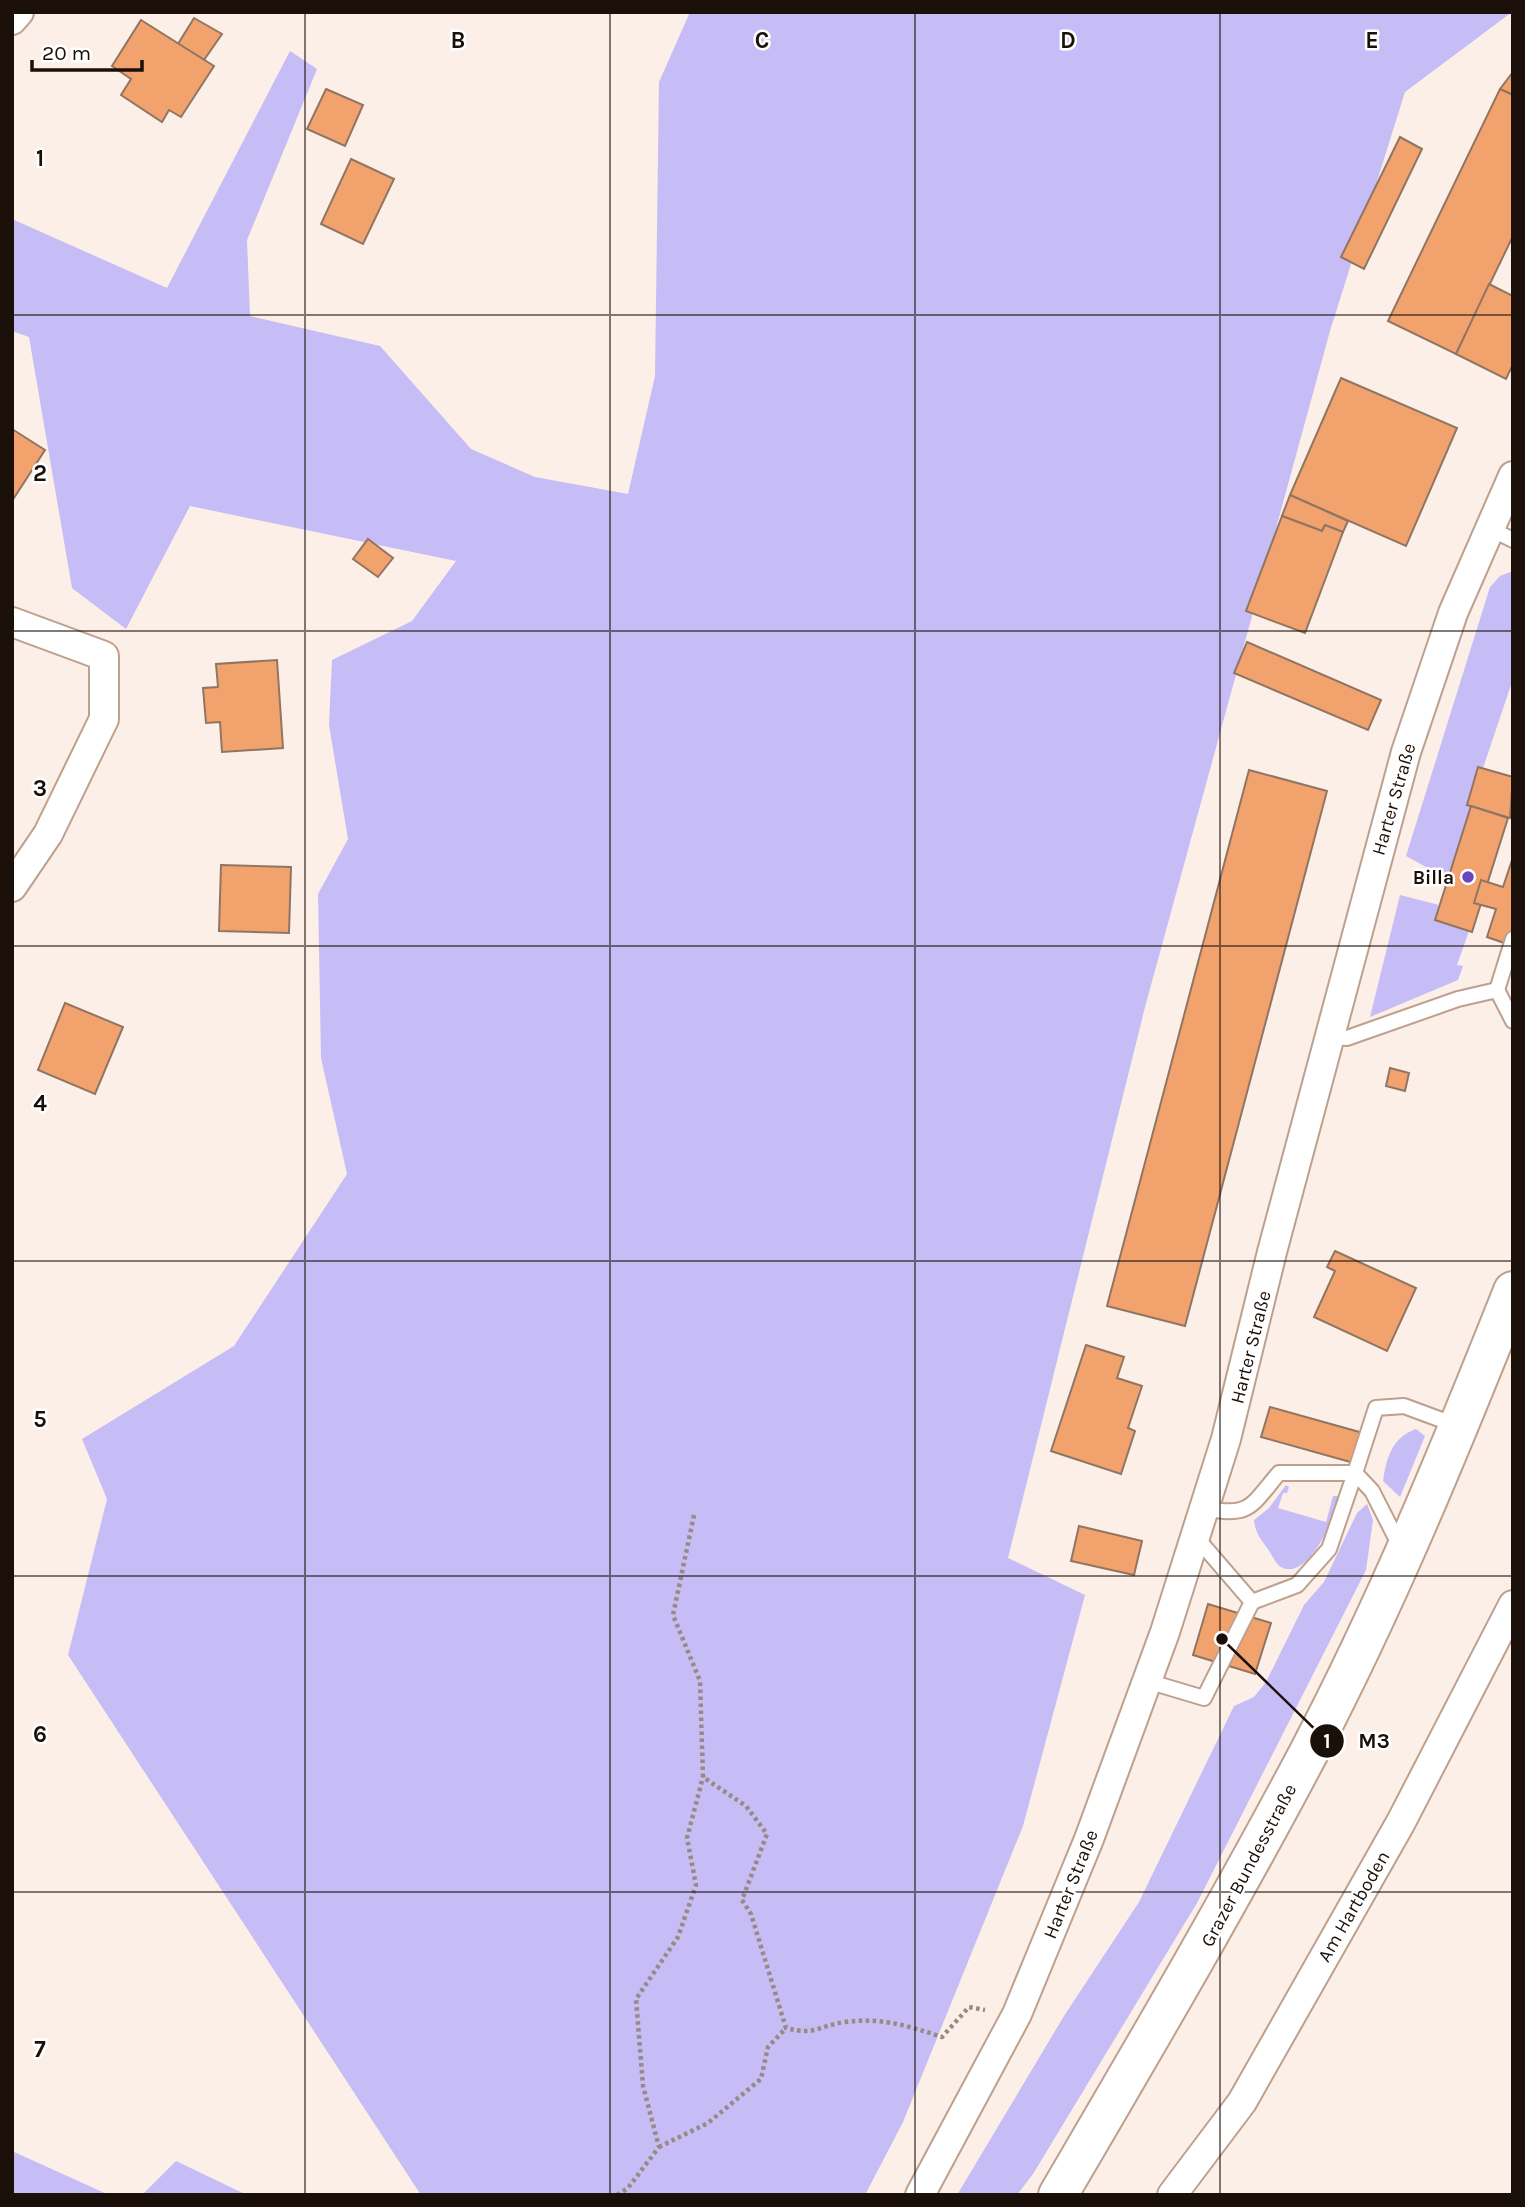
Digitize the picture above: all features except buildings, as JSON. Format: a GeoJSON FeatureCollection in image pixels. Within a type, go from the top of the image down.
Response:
{"type":"FeatureCollection","features":[{"type":"Feature","properties":{"kind":"main road","name":"Grazer Bundesstraße"},"geometry":{"type":"LineString","coordinates":[[1058,2195],[1197,1958],[1310,1749],[1404,1553],[1459,1427],[1513,1291]]}},
{"type":"Feature","properties":{"kind":"street"},"geometry":{"type":"LineString","coordinates":[[12,20],[19,12]]}},
{"type":"Feature","properties":{"kind":"street","name":"Harter Straße"},"geometry":{"type":"LineString","coordinates":[[920,2195],[1017,2014],[1088,1839],[1147,1681],[1196,1536],[1242,1381],[1406,752],[1453,612],[1501,534],[1513,476]]}},
{"type":"Feature","properties":{"kind":"street"},"geometry":{"type":"LineString","coordinates":[[12,622],[104,656],[104,719],[48,834],[12,887]]}},
{"type":"Feature","properties":{"kind":"street","name":"Am Hartboden"},"geometry":{"type":"LineString","coordinates":[[1172,2195],[1242,2102],[1401,1822],[1513,1605]]}},
{"type":"Feature","properties":{"kind":"lane"},"geometry":{"type":"LineString","coordinates":[[1513,939],[1497,990],[1513,1021]]}},
{"type":"Feature","properties":{"kind":"lane"},"geometry":{"type":"LineString","coordinates":[[1330,1037],[1347,1038],[1458,999],[1497,990]]}},
{"type":"Feature","properties":{"kind":"lane"},"geometry":{"type":"LineString","coordinates":[[1147,1681],[1204,1698],[1252,1602],[1297,1585],[1329,1549],[1376,1408],[1404,1406],[1459,1427]]}},
{"type":"Feature","properties":{"kind":"lane"},"geometry":{"type":"LineString","coordinates":[[1204,1508],[1232,1514],[1251,1507],[1279,1473],[1355,1473],[1372,1491],[1404,1553]]}},
{"type":"Feature","properties":{"kind":"lane"},"geometry":{"type":"LineString","coordinates":[[1196,1536],[1252,1602]]}},
{"type":"Feature","properties":{"kind":"path"},"geometry":{"type":"LineString","coordinates":[[659,2147],[643,2086],[636,1999],[678,1937],[696,1885],[687,1838],[703,1777],[700,1681],[673,1615],[694,1515]]}},
{"type":"Feature","properties":{"kind":"path"},"geometry":{"type":"LineString","coordinates":[[703,1777],[747,1806],[767,1834],[742,1900],[751,1914],[786,2028]]}},
{"type":"Feature","properties":{"kind":"path"},"geometry":{"type":"LineString","coordinates":[[786,2028],[807,2033],[844,2022],[894,2021],[942,2037],[969,2007],[1017,2014]]}},
{"type":"Feature","properties":{"kind":"path"},"geometry":{"type":"LineString","coordinates":[[617,2195],[628,2188],[659,2147],[708,2123],[761,2079],[768,2047],[786,2028]]}},
{"type":"Feature","properties":{"kind":"shaded area"},"geometry":{"type":"Polygon","coordinates":[[[690,12],[1512,12],[1405,92],[1330,331],[1145,1007],[1008,1558],[1085,1595],[1023,1826],[903,2122],[865,2195],[421,2195],[68,1655],[107,1499],[82,1439],[234,1346],[347,1174],[321,1058],[318,894],[348,839],[329,725],[332,660],[412,621],[456,561],[190,506],[126,629],[72,588],[29,337],[12,331],[12,219],[167,288],[290,51],[317,69],[247,240],[250,316],[380,346],[471,449],[535,477],[628,494],[655,376],[659,82],[690,12]]]}},
{"type":"Feature","properties":{"kind":"shaded area"},"geometry":{"type":"Polygon","coordinates":[[[1513,571],[1513,679],[1483,768],[1479,767],[1468,805],[1471,806],[1448,879],[1406,856],[1490,587],[1500,576],[1513,571]]]}},
{"type":"Feature","properties":{"kind":"shaded area"},"geometry":{"type":"Polygon","coordinates":[[[1400,895],[1439,905],[1435,920],[1469,931],[1457,965],[1463,966],[1458,980],[1370,1017],[1400,895]]]}},
{"type":"Feature","properties":{"kind":"shaded area"},"geometry":{"type":"Polygon","coordinates":[[[1416,1429],[1425,1436],[1400,1497],[1383,1481],[1386,1465],[1401,1437],[1416,1429]]]}},
{"type":"Feature","properties":{"kind":"shaded area"},"geometry":{"type":"Polygon","coordinates":[[[1286,1485],[1289,1487],[1287,1493],[1283,1493],[1278,1508],[1326,1522],[1333,1496],[1338,1496],[1332,1517],[1319,1544],[1301,1565],[1291,1569],[1281,1567],[1276,1562],[1259,1536],[1254,1520],[1269,1508],[1286,1485]]]}},
{"type":"Feature","properties":{"kind":"shaded area"},"geometry":{"type":"Polygon","coordinates":[[[1367,1504],[1373,1520],[1366,1570],[1197,1903],[1033,2174],[1017,2195],[957,2195],[1064,2016],[1139,1902],[1234,1706],[1254,1697],[1266,1682],[1304,1605],[1324,1582],[1357,1513],[1367,1504]]]}},
{"type":"Feature","properties":{"kind":"shaded area"},"geometry":{"type":"Polygon","coordinates":[[[12,2151],[109,2195],[12,2195],[12,2151]]]}},
{"type":"Feature","properties":{"kind":"shaded area"},"geometry":{"type":"Polygon","coordinates":[[[176,2161],[247,2195],[142,2195],[176,2161]]]}},
{"type":"Feature","properties":{"kind":"place","name":"Billa"},"geometry":{"type":"Point","coordinates":[1468,877]}},
{"type":"Feature","properties":{"kind":"place","name":"M3"},"geometry":{"type":"Point","coordinates":[1222,1639]}}]}
